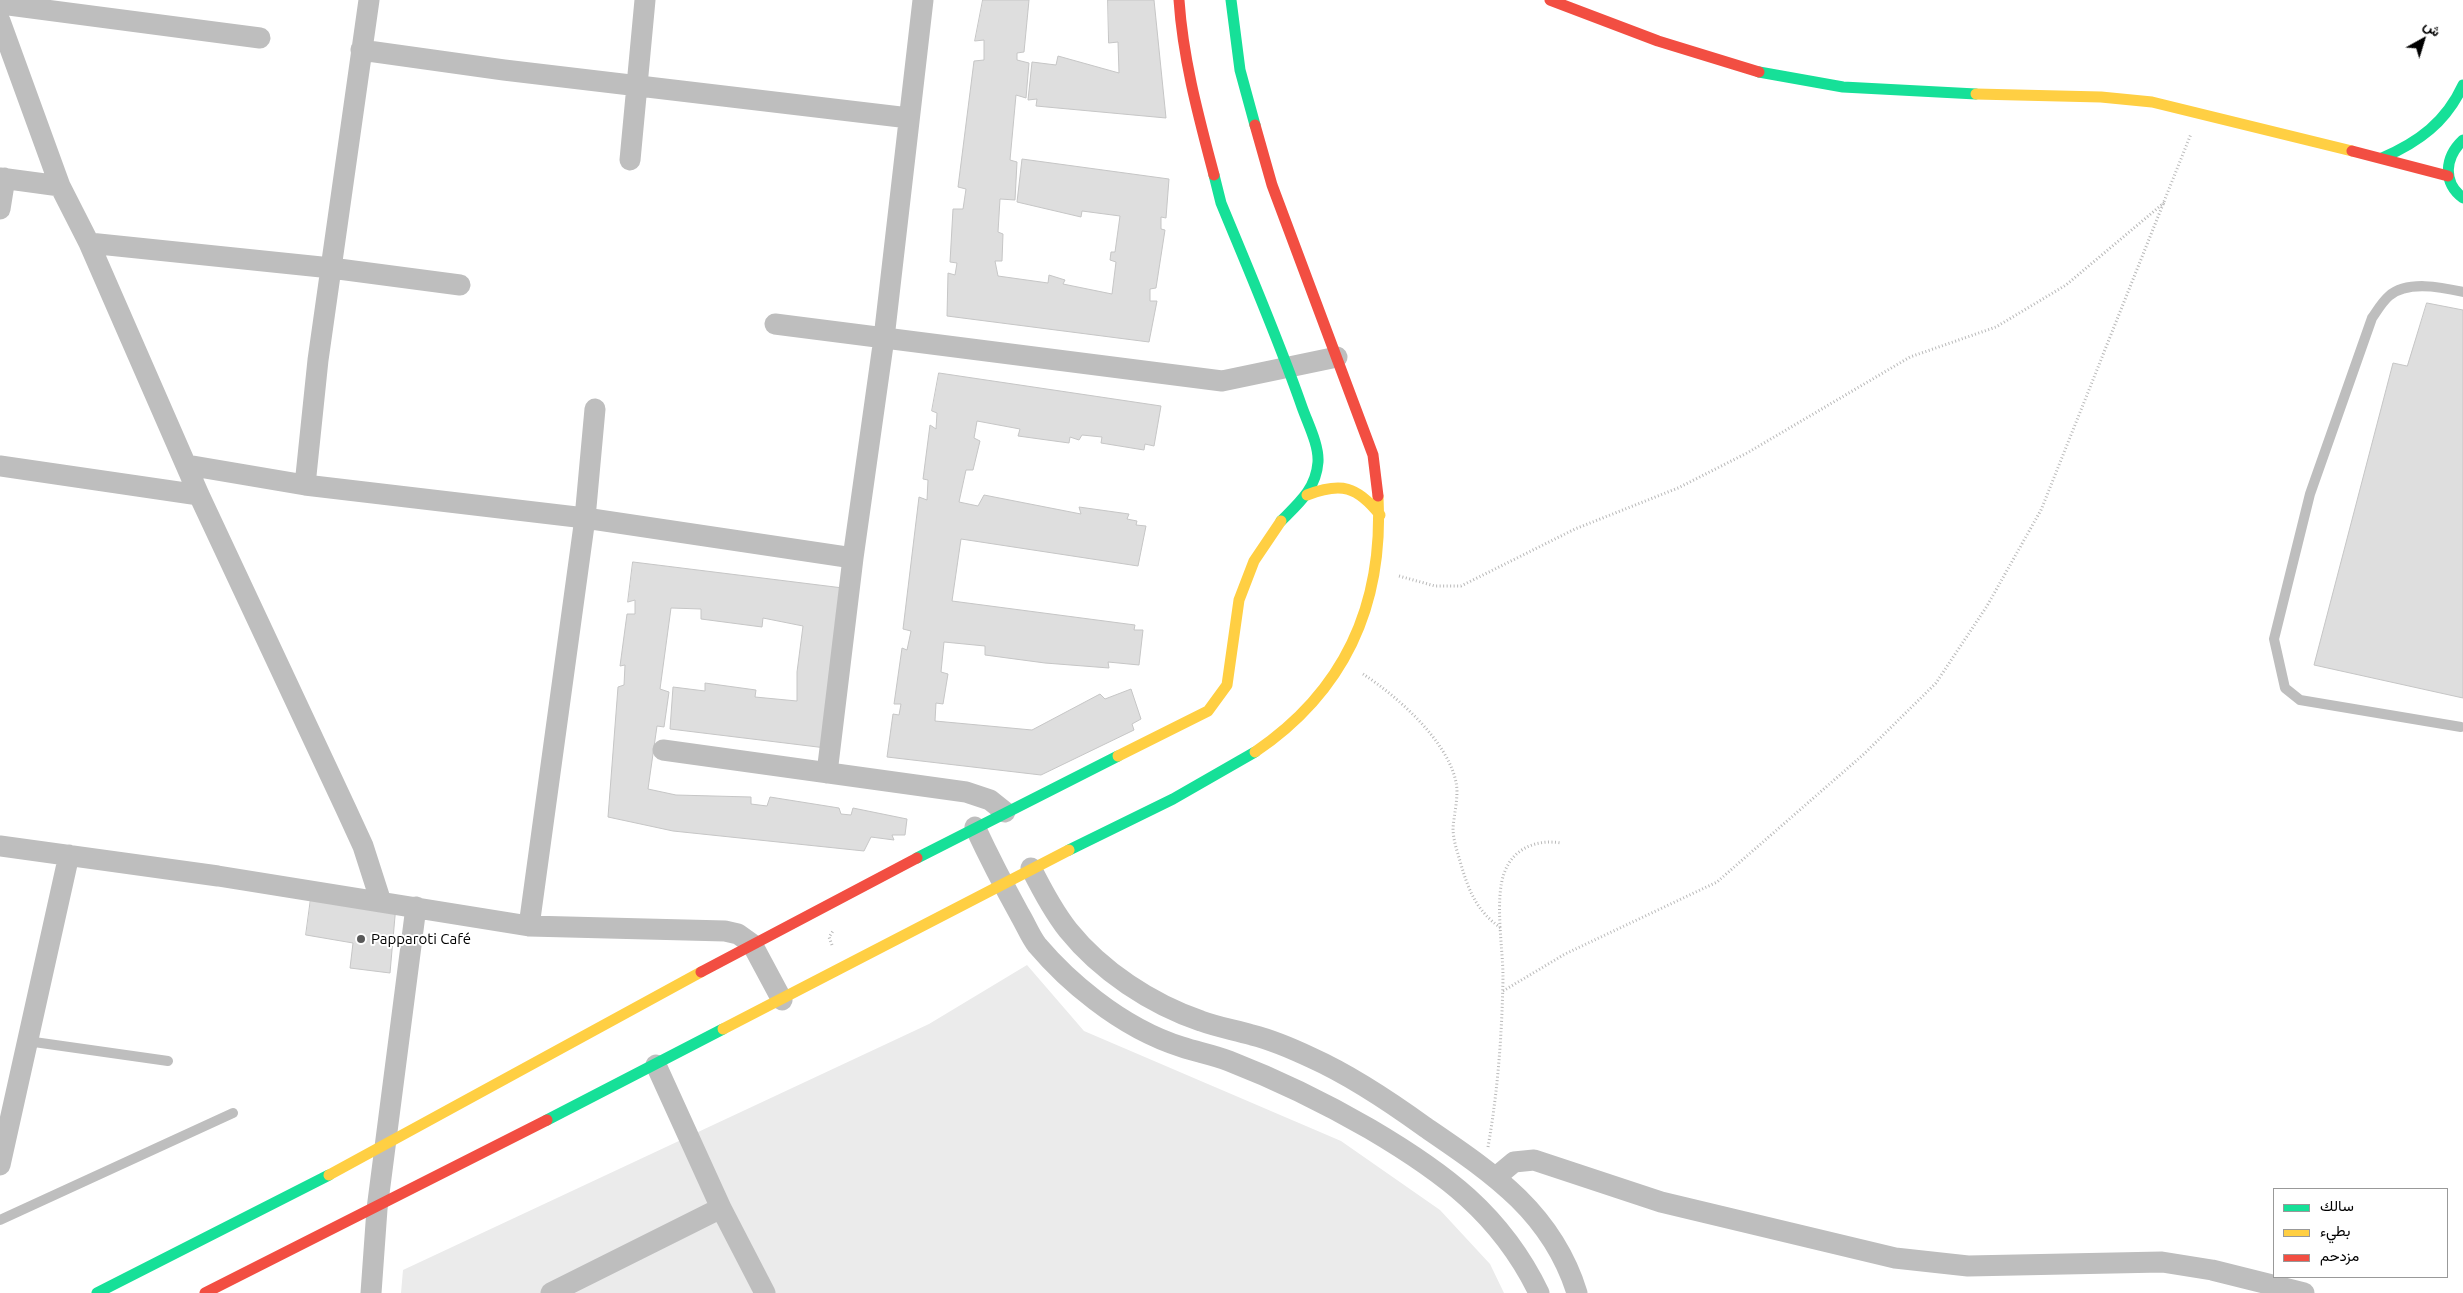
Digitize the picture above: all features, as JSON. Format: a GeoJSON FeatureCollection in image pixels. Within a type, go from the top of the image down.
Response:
{"type":"FeatureCollection","features":[{"type":"Feature","properties":{"kind":"street"},"geometry":{"type":"LineString","coordinates":[[306,485],[318,360],[369,0]]}},
{"type":"Feature","properties":{"kind":"street"},"geometry":{"type":"LineString","coordinates":[[630,160],[645,0]]}},
{"type":"Feature","properties":{"kind":"street"},"geometry":{"type":"LineString","coordinates":[[827,773],[853,558],[884,338],[923,0]]}},
{"type":"Feature","properties":{"kind":"street"},"geometry":{"type":"LineString","coordinates":[[98,1293],[385,1146],[752,944],[975,827],[1208,711],[1227,685],[1239,600],[1254,561],[1277,525],[1307,495],[1315,478],[1318,460],[1314,442],[1288,368],[1221,203],[1196,107],[1181,28],[1179,0]]}},
{"type":"Feature","properties":{"kind":"street"},"geometry":{"type":"LineString","coordinates":[[206,1293],[656,1065],[1031,868],[1232,768],[1292,723],[1311,705],[1343,662],[1360,628],[1372,591],[1376,570],[1380,495],[1372,455],[1272,185],[1240,70],[1231,0]]}},
{"type":"Feature","properties":{"kind":"street"},"geometry":{"type":"LineString","coordinates":[[1550,0],[1690,53],[1739,69],[1790,80],[1884,91],[2104,95],[2134,98],[2200,112],[2448,176]]}},
{"type":"Feature","properties":{"kind":"street"},"geometry":{"type":"LineString","coordinates":[[0,4],[260,38]]}},
{"type":"Feature","properties":{"kind":"street"},"geometry":{"type":"LineString","coordinates":[[0,21],[60,186],[89,243],[199,495],[363,846],[382,902]]}},
{"type":"Feature","properties":{"kind":"street"},"geometry":{"type":"LineString","coordinates":[[361,50],[638,86],[908,118]]}},
{"type":"Feature","properties":{"kind":"street"},"geometry":{"type":"LineString","coordinates":[[2382,158],[2406,149],[2427,135],[2445,116],[2463,85]]}},
{"type":"Feature","properties":{"kind":"street"},"geometry":{"type":"LineString","coordinates":[[2463,140],[2453,150],[2449,158],[2448,176],[2457,194],[2463,198]]}},
{"type":"Feature","properties":{"kind":"street"},"geometry":{"type":"LineString","coordinates":[[0,210],[2,178],[60,186]]}},
{"type":"Feature","properties":{"kind":"street"},"geometry":{"type":"LineString","coordinates":[[89,243],[330,268],[460,285]]}},
{"type":"Feature","properties":{"kind":"street"},"geometry":{"type":"LineString","coordinates":[[775,324],[1199,380],[1222,381],[1337,357]]}},
{"type":"Feature","properties":{"kind":"street"},"geometry":{"type":"LineString","coordinates":[[529,926],[585,518],[595,408]]}},
{"type":"Feature","properties":{"kind":"street"},"geometry":{"type":"LineString","coordinates":[[187,465],[306,485],[585,518],[853,558]]}},
{"type":"Feature","properties":{"kind":"street"},"geometry":{"type":"LineString","coordinates":[[0,466],[199,495]]}},
{"type":"Feature","properties":{"kind":"street"},"geometry":{"type":"LineString","coordinates":[[1307,495],[1327,486],[1349,487],[1368,498],[1380,515]]}},
{"type":"Feature","properties":{"kind":"street"},"geometry":{"type":"LineString","coordinates":[[664,750],[966,792],[990,800],[1005,812]]}},
{"type":"Feature","properties":{"kind":"street"},"geometry":{"type":"LineString","coordinates":[[975,827],[1002,883],[1036,943],[1072,981],[1094,1000],[1143,1031],[1181,1047],[1227,1060],[1268,1077],[1340,1112],[1410,1152],[1448,1179],[1476,1204],[1511,1245],[1539,1293]]}},
{"type":"Feature","properties":{"kind":"street"},"geometry":{"type":"LineString","coordinates":[[0,846],[416,907],[529,926],[708,930],[738,934],[752,944],[782,1000]]}},
{"type":"Feature","properties":{"kind":"street"},"geometry":{"type":"LineString","coordinates":[[0,1165],[69,855]]}},
{"type":"Feature","properties":{"kind":"street"},"geometry":{"type":"LineString","coordinates":[[1031,868],[1054,911],[1068,930],[1085,948],[1126,982],[1177,1012],[1282,1045],[1343,1073],[1386,1099],[1490,1172],[1521,1199],[1551,1237],[1564,1260],[1577,1293]]}},
{"type":"Feature","properties":{"kind":"street"},"geometry":{"type":"LineString","coordinates":[[371,1293],[377,1208],[416,907]]}},
{"type":"Feature","properties":{"kind":"street"},"geometry":{"type":"LineString","coordinates":[[656,1065],[722,1208],[765,1293]]}},
{"type":"Feature","properties":{"kind":"street"},"geometry":{"type":"LineString","coordinates":[[1490,1172],[1514,1162],[1534,1160],[1661,1202],[1895,1258],[1968,1266],[2162,1262],[2212,1270],[2304,1293]]}},
{"type":"Feature","properties":{"kind":"street"},"geometry":{"type":"LineString","coordinates":[[551,1293],[587,1285],[722,1208]]}},
{"type":"Feature","properties":{"kind":"lane"},"geometry":{"type":"LineString","coordinates":[[2461,727],[2300,700],[2285,688],[2274,639],[2310,494],[2372,318],[2390,295],[2412,287],[2439,286],[2463,292]]}},
{"type":"Feature","properties":{"kind":"lane"},"geometry":{"type":"LineString","coordinates":[[27,1041],[168,1061]]}},
{"type":"Feature","properties":{"kind":"lane"},"geometry":{"type":"LineString","coordinates":[[0,1220],[233,1112]]}},
{"type":"Feature","properties":{"kind":"path"},"geometry":{"type":"LineString","coordinates":[[1503,991],[1566,954],[1716,882],[1864,754],[1936,683],[1987,606],[2041,510],[2200,112]]}},
{"type":"Feature","properties":{"kind":"path"},"geometry":{"type":"LineString","coordinates":[[1376,570],[1435,586],[1461,586],[1574,529],[1678,488],[1747,453],[1910,358],[1996,327],[2066,285],[2166,201]]}},
{"type":"Feature","properties":{"kind":"path"},"geometry":{"type":"LineString","coordinates":[[1343,662],[1380,688],[1408,711],[1444,751],[1456,783],[1453,831],[1465,879],[1476,904],[1483,914],[1501,928]]}},
{"type":"Feature","properties":{"kind":"path"},"geometry":{"type":"LineString","coordinates":[[1490,1172],[1500,1062],[1503,991],[1501,882],[1511,860],[1529,845],[1540,842],[1561,843]]}},
{"type":"Feature","properties":{"kind":"path"},"geometry":{"type":"LineString","coordinates":[[838,947],[832,944],[829,937],[833,930],[841,926]]}},
{"type":"Feature","properties":{"kind":"shaded area"},"geometry":{"type":"Polygon","coordinates":[[[1027,965],[1084,1031],[1341,1141],[1440,1210],[1490,1264],[1504,1293],[401,1293],[403,1270],[929,1024],[1027,965]]]}},
{"type":"Feature","properties":{"kind":"building"},"geometry":{"type":"Polygon","coordinates":[[[983,0],[1029,0],[1024,52],[1017,53],[1017,60],[1029,63],[1026,98],[1016,95],[1010,160],[1017,162],[1015,200],[1000,199],[998,232],[1003,234],[1002,261],[995,261],[998,276],[1048,283],[1049,275],[1065,280],[1063,284],[1112,294],[1116,262],[1110,260],[1111,252],[1115,252],[1120,216],[1082,211],[1081,217],[1017,202],[1022,159],[1169,179],[1166,218],[1161,217],[1161,229],[1165,230],[1156,288],[1150,289],[1150,301],[1157,301],[1149,342],[947,316],[948,273],[955,275],[957,263],[950,262],[953,209],[963,209],[966,189],[958,187],[974,61],[984,60],[984,40],[975,41],[983,0]]]}},
{"type":"Feature","properties":{"kind":"building"},"geometry":{"type":"Polygon","coordinates":[[[1108,0],[1154,0],[1166,118],[1036,106],[1037,99],[1028,100],[1032,62],[1056,65],[1058,56],[1119,73],[1118,42],[1109,43],[1108,0]]]}},
{"type":"Feature","properties":{"kind":"building"},"geometry":{"type":"Polygon","coordinates":[[[2427,303],[2463,310],[2463,698],[2314,665],[2393,363],[2407,366],[2427,303]]]}},
{"type":"Feature","properties":{"kind":"building"},"geometry":{"type":"Polygon","coordinates":[[[939,373],[1161,406],[1154,446],[1145,444],[1144,450],[1101,443],[1102,437],[1082,435],[1079,440],[1070,437],[1069,443],[1018,436],[1020,429],[977,421],[974,438],[980,441],[973,470],[966,470],[959,502],[978,506],[984,495],[1081,514],[1079,507],[1129,514],[1127,519],[1137,521],[1136,525],[1146,526],[1138,566],[961,539],[952,601],[1135,625],[1134,630],[1143,630],[1139,665],[1108,662],[1109,668],[1045,663],[985,655],[985,646],[944,642],[941,672],[948,674],[943,704],[936,703],[935,721],[1032,730],[1100,694],[1105,699],[1131,689],[1141,719],[1132,724],[1134,730],[1041,775],[887,757],[893,714],[899,715],[901,704],[894,704],[902,648],[907,650],[911,631],[903,629],[919,497],[927,500],[928,480],[923,479],[930,425],[936,429],[937,413],[932,411],[939,373]]]}},
{"type":"Feature","properties":{"kind":"building"},"geometry":{"type":"Polygon","coordinates":[[[633,562],[843,588],[826,748],[670,729],[673,687],[705,691],[705,683],[756,690],[755,697],[797,701],[797,672],[803,626],[763,618],[762,627],[701,619],[701,609],[671,608],[660,689],[669,692],[664,727],[657,726],[648,789],[676,795],[751,797],[751,804],[767,806],[770,797],[839,808],[841,814],[851,815],[853,808],[907,819],[905,835],[892,835],[894,840],[871,837],[864,851],[673,831],[608,817],[618,687],[624,685],[625,665],[620,666],[627,614],[635,614],[635,600],[628,602],[633,562]]]}},
{"type":"Feature","properties":{"kind":"building","name":"Papparoti Café"},"geometry":{"type":"Polygon","coordinates":[[[311,898],[396,905],[390,973],[350,968],[353,943],[306,935],[311,898]]]}},
{"type":"Feature","properties":{"kind":"traffic: fast"},"geometry":{"type":"LineString","coordinates":[[1231,0],[1240,70],[1255,125]]}},
{"type":"Feature","properties":{"kind":"traffic: fast"},"geometry":{"type":"LineString","coordinates":[[1759,72],[1843,87],[1976,94]]}},
{"type":"Feature","properties":{"kind":"traffic: fast"},"geometry":{"type":"LineString","coordinates":[[2382,158],[2419,138],[2440,120],[2463,85]]}},
{"type":"Feature","properties":{"kind":"traffic: fast"},"geometry":{"type":"LineString","coordinates":[[2463,140],[2452,154],[2448,169],[2452,185],[2463,198]]}},
{"type":"Feature","properties":{"kind":"traffic: fast"},"geometry":{"type":"LineString","coordinates":[[1214,175],[1221,203],[1283,356],[1317,449],[1318,462],[1314,480],[1300,502],[1281,521]]}},
{"type":"Feature","properties":{"kind":"traffic: fast"},"geometry":{"type":"LineString","coordinates":[[1069,850],[1173,799],[1255,752]]}},
{"type":"Feature","properties":{"kind":"traffic: fast"},"geometry":{"type":"LineString","coordinates":[[917,858],[1118,756]]}},
{"type":"Feature","properties":{"kind":"traffic: fast"},"geometry":{"type":"LineString","coordinates":[[547,1120],[723,1029]]}},
{"type":"Feature","properties":{"kind":"traffic: fast"},"geometry":{"type":"LineString","coordinates":[[97,1293],[329,1175]]}},
{"type":"Feature","properties":{"kind":"traffic: slow"},"geometry":{"type":"LineString","coordinates":[[1976,94],[2101,97],[2152,102],[2352,151]]}},
{"type":"Feature","properties":{"kind":"traffic: slow"},"geometry":{"type":"LineString","coordinates":[[1307,495],[1330,489],[1348,489],[1364,498],[1380,515]]}},
{"type":"Feature","properties":{"kind":"traffic: slow"},"geometry":{"type":"LineString","coordinates":[[1255,752],[1286,728],[1313,701],[1335,673],[1352,642],[1365,608],[1374,573],[1378,536],[1378,496]]}},
{"type":"Feature","properties":{"kind":"traffic: slow"},"geometry":{"type":"LineString","coordinates":[[1118,756],[1208,711],[1227,685],[1239,600],[1254,561],[1281,521]]}},
{"type":"Feature","properties":{"kind":"traffic: slow"},"geometry":{"type":"LineString","coordinates":[[723,1029],[1069,850]]}},
{"type":"Feature","properties":{"kind":"traffic: slow"},"geometry":{"type":"LineString","coordinates":[[329,1175],[701,972]]}},
{"type":"Feature","properties":{"kind":"traffic: jam"},"geometry":{"type":"LineString","coordinates":[[1179,0],[1188,67],[1214,175]]}},
{"type":"Feature","properties":{"kind":"traffic: jam"},"geometry":{"type":"LineString","coordinates":[[1550,0],[1658,41],[1759,72]]}},
{"type":"Feature","properties":{"kind":"traffic: jam"},"geometry":{"type":"LineString","coordinates":[[1255,125],[1272,185],[1373,455],[1378,496]]}},
{"type":"Feature","properties":{"kind":"traffic: jam"},"geometry":{"type":"LineString","coordinates":[[2352,151],[2448,176]]}},
{"type":"Feature","properties":{"kind":"traffic: jam"},"geometry":{"type":"LineString","coordinates":[[701,972],[917,858]]}},
{"type":"Feature","properties":{"kind":"traffic: jam"},"geometry":{"type":"LineString","coordinates":[[205,1293],[547,1120]]}},
{"type":"Feature","properties":{"kind":"place","name":"Papparoti Café"},"geometry":{"type":"Point","coordinates":[361,939]}}]}
